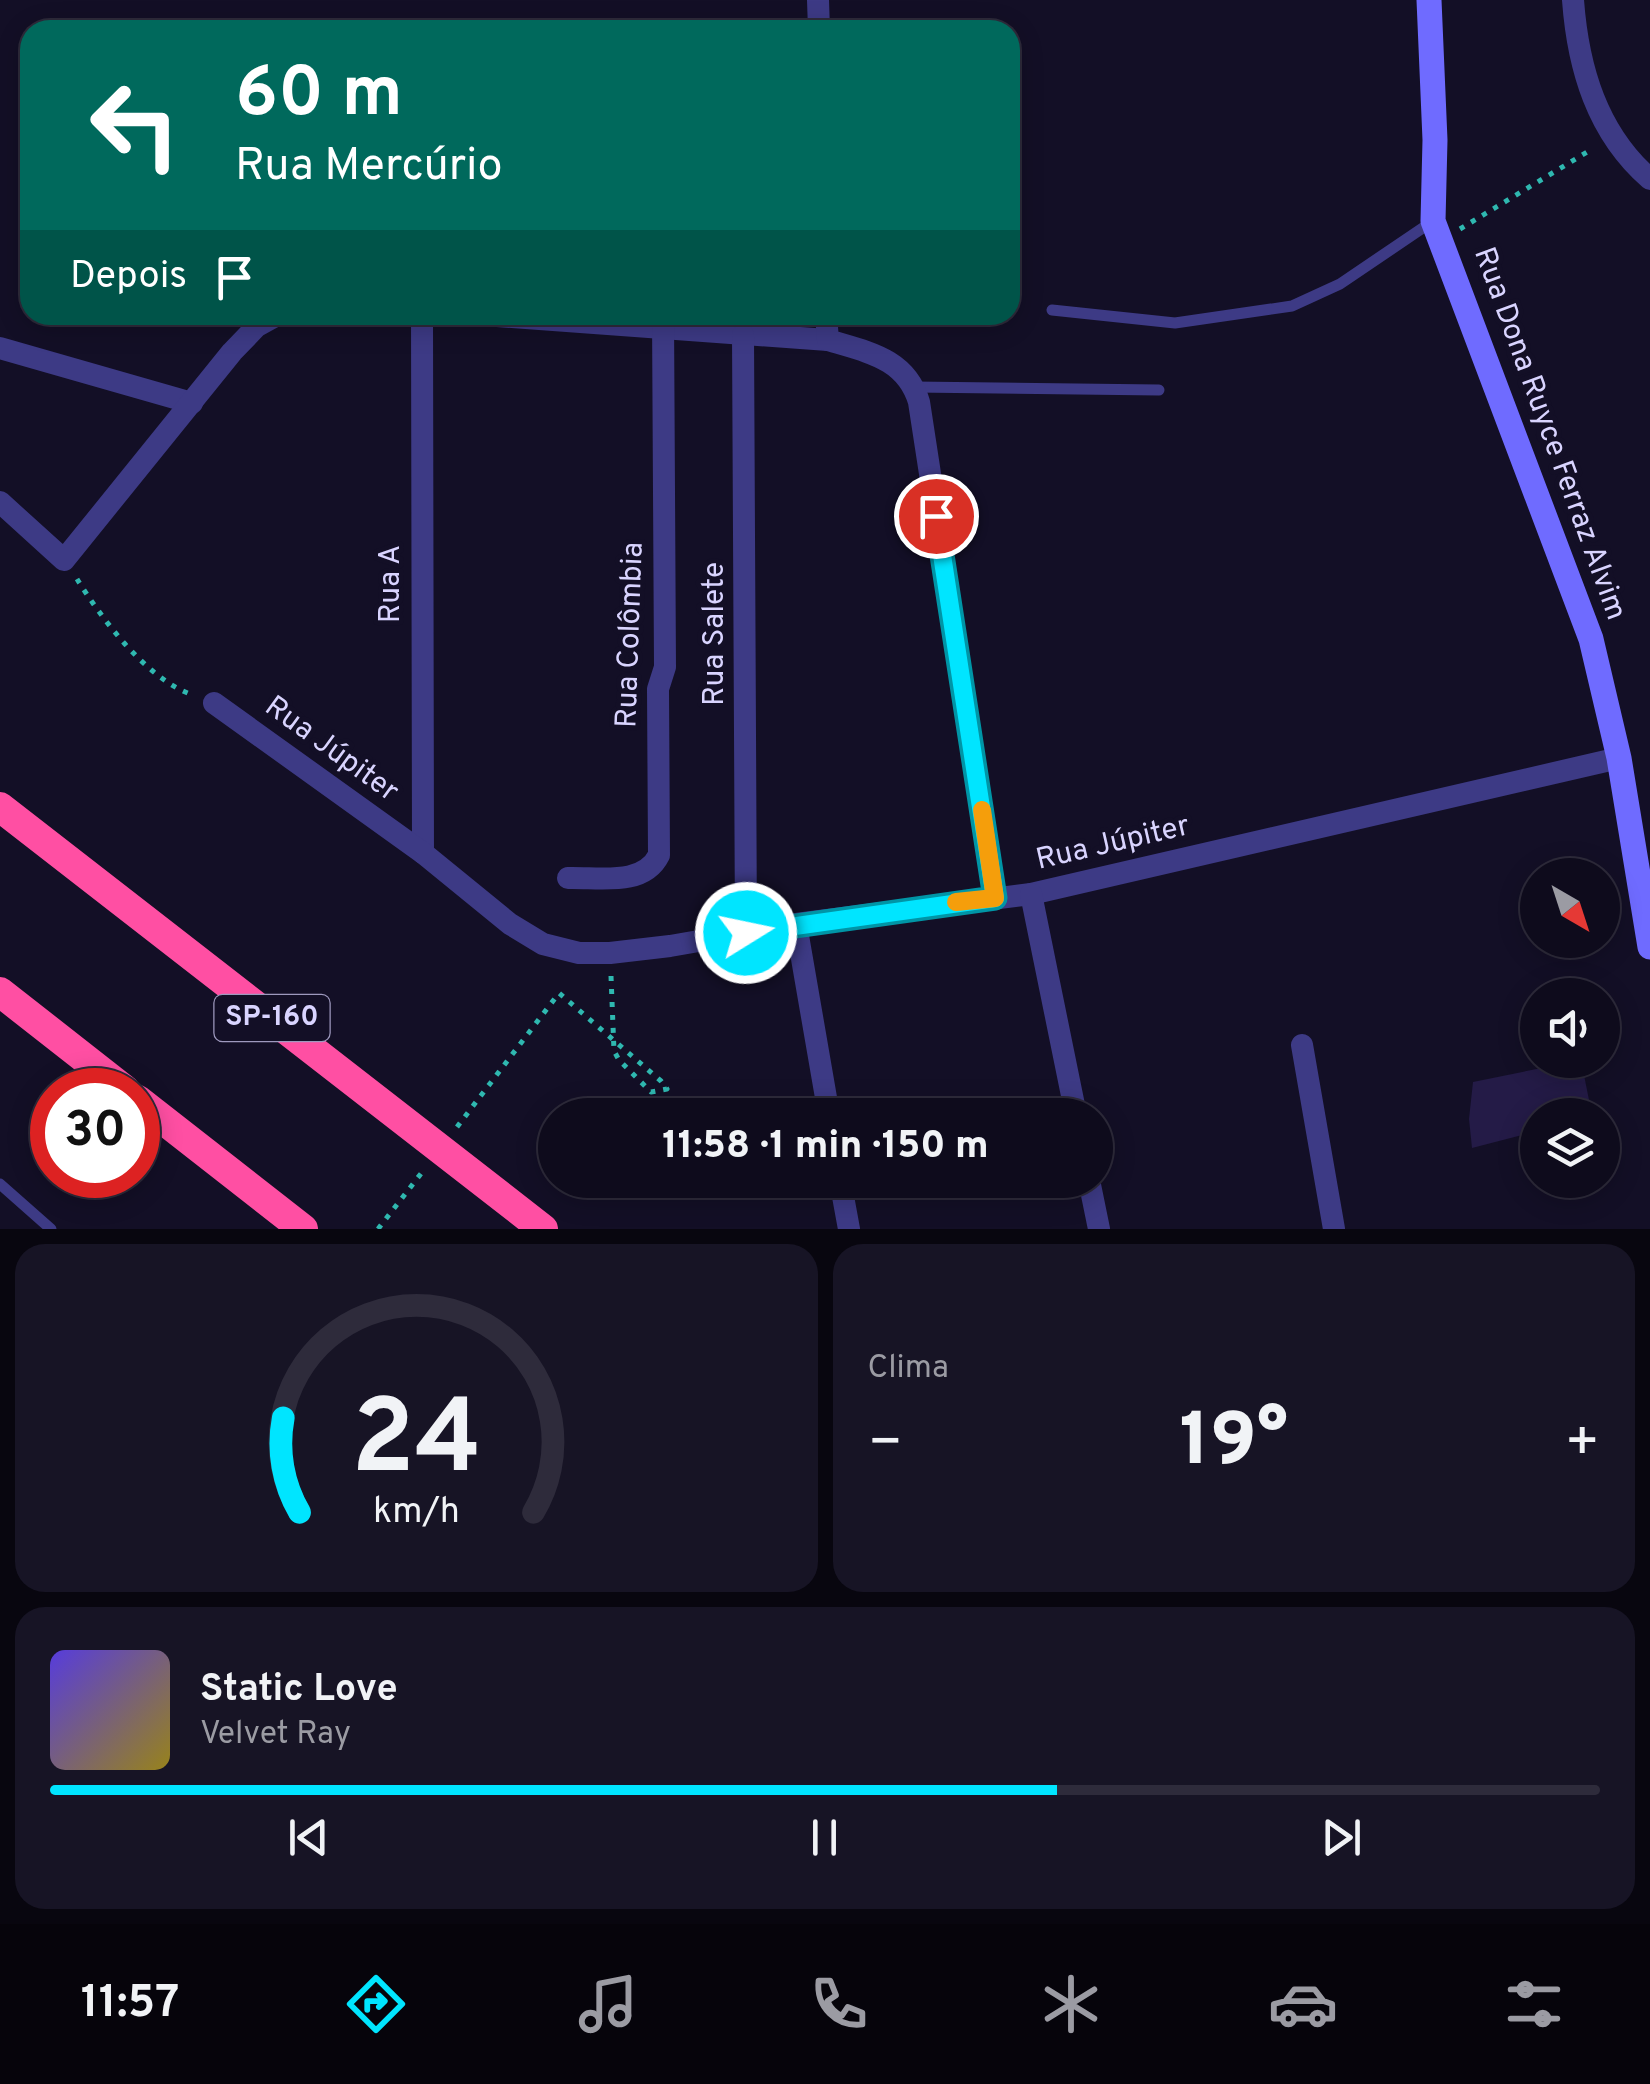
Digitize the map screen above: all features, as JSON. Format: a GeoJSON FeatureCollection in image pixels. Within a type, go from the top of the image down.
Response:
{"type":"FeatureCollection","features":[{"type":"Feature","properties":{"kind":"highway","name":"SP-160"},"geometry":{"type":"LineString","coordinates":[[0,806],[543,1229]]}},
{"type":"Feature","properties":{"kind":"highway"},"geometry":{"type":"LineString","coordinates":[[0,992],[97,1068]]}},
{"type":"Feature","properties":{"kind":"highway"},"geometry":{"type":"LineString","coordinates":[[160,1117],[303,1229]]}},
{"type":"Feature","properties":{"kind":"main road","name":"Rua Dona Ruyce Ferraz Alvim"},"geometry":{"type":"LineString","coordinates":[[1429,0],[1438,231],[1591,639],[1618,758],[1650,947]]}},
{"type":"Feature","properties":{"kind":"street"},"geometry":{"type":"LineString","coordinates":[[1573,0],[1575,33],[1603,124],[1621,152],[1650,180]]}},
{"type":"Feature","properties":{"kind":"street"},"geometry":{"type":"LineString","coordinates":[[0,502],[64,560],[259,325]]}},
{"type":"Feature","properties":{"kind":"street","name":"Rua A"},"geometry":{"type":"LineString","coordinates":[[422,325],[423,853]]}},
{"type":"Feature","properties":{"kind":"street","name":"Rua Colômbia"},"geometry":{"type":"LineString","coordinates":[[568,878],[638,876],[652,867],[659,855],[658,689],[665,666],[663,325]]}},
{"type":"Feature","properties":{"kind":"street"},"geometry":{"type":"LineString","coordinates":[[686,325],[743,335],[828,340],[892,363],[905,372],[914,387],[995,898]]}},
{"type":"Feature","properties":{"kind":"street"},"geometry":{"type":"LineString","coordinates":[[827,325],[828,340]]}},
{"type":"Feature","properties":{"kind":"street","name":"Rua Salete"},"geometry":{"type":"LineString","coordinates":[[743,335],[746,933]]}},
{"type":"Feature","properties":{"kind":"street"},"geometry":{"type":"LineString","coordinates":[[0,348],[192,403]]}},
{"type":"Feature","properties":{"kind":"street","name":"Rua Júpiter"},"geometry":{"type":"LineString","coordinates":[[214,703],[423,853],[510,924],[543,944],[578,954],[610,953],[1031,894],[1618,758]]}},
{"type":"Feature","properties":{"kind":"street"},"geometry":{"type":"LineString","coordinates":[[1031,894],[1073,1098]]}},
{"type":"Feature","properties":{"kind":"street"},"geometry":{"type":"LineString","coordinates":[[796,924],[826,1098]]}},
{"type":"Feature","properties":{"kind":"street"},"geometry":{"type":"LineString","coordinates":[[1302,1045],[1334,1229]]}},
{"type":"Feature","properties":{"kind":"street"},"geometry":{"type":"LineString","coordinates":[[843,1198],[848,1229]]}},
{"type":"Feature","properties":{"kind":"street"},"geometry":{"type":"LineString","coordinates":[[1093,1198],[1099,1229]]}},
{"type":"Feature","properties":{"kind":"lane"},"geometry":{"type":"LineString","coordinates":[[1052,310],[1175,322],[1292,306],[1438,231]]}},
{"type":"Feature","properties":{"kind":"lane"},"geometry":{"type":"LineString","coordinates":[[914,387],[1158,390]]}},
{"type":"Feature","properties":{"kind":"lane"},"geometry":{"type":"LineString","coordinates":[[0,1184],[51,1229]]}},
{"type":"Feature","properties":{"kind":"path"},"geometry":{"type":"LineString","coordinates":[[1438,231],[1611,137]]}},
{"type":"Feature","properties":{"kind":"path"},"geometry":{"type":"LineString","coordinates":[[64,560],[101,617],[151,669],[182,691],[214,703]]}},
{"type":"Feature","properties":{"kind":"path"},"geometry":{"type":"LineString","coordinates":[[450,1134],[559,993],[662,1081],[667,1089],[651,1092],[614,1051],[610,953]]}},
{"type":"Feature","properties":{"kind":"path"},"geometry":{"type":"LineString","coordinates":[[378,1229],[426,1166]]}},
{"type":"Feature","properties":{"kind":"building"},"geometry":{"type":"Polygon","coordinates":[[[1520,1072],[1520,1078],[1585,1078],[1589,1098],[1520,1098],[1520,1136],[1472,1148],[1469,1119],[1473,1082],[1520,1072]]]}},
{"type":"Feature","properties":{"kind":"slow traffic"},"geometry":{"type":"LineString","coordinates":[[956,902],[995,898],[982,810]]}},
{"type":"Feature","properties":{"kind":"route"},"geometry":{"type":"LineString","coordinates":[[746,933],[995,898],[936,516]]}}]}
